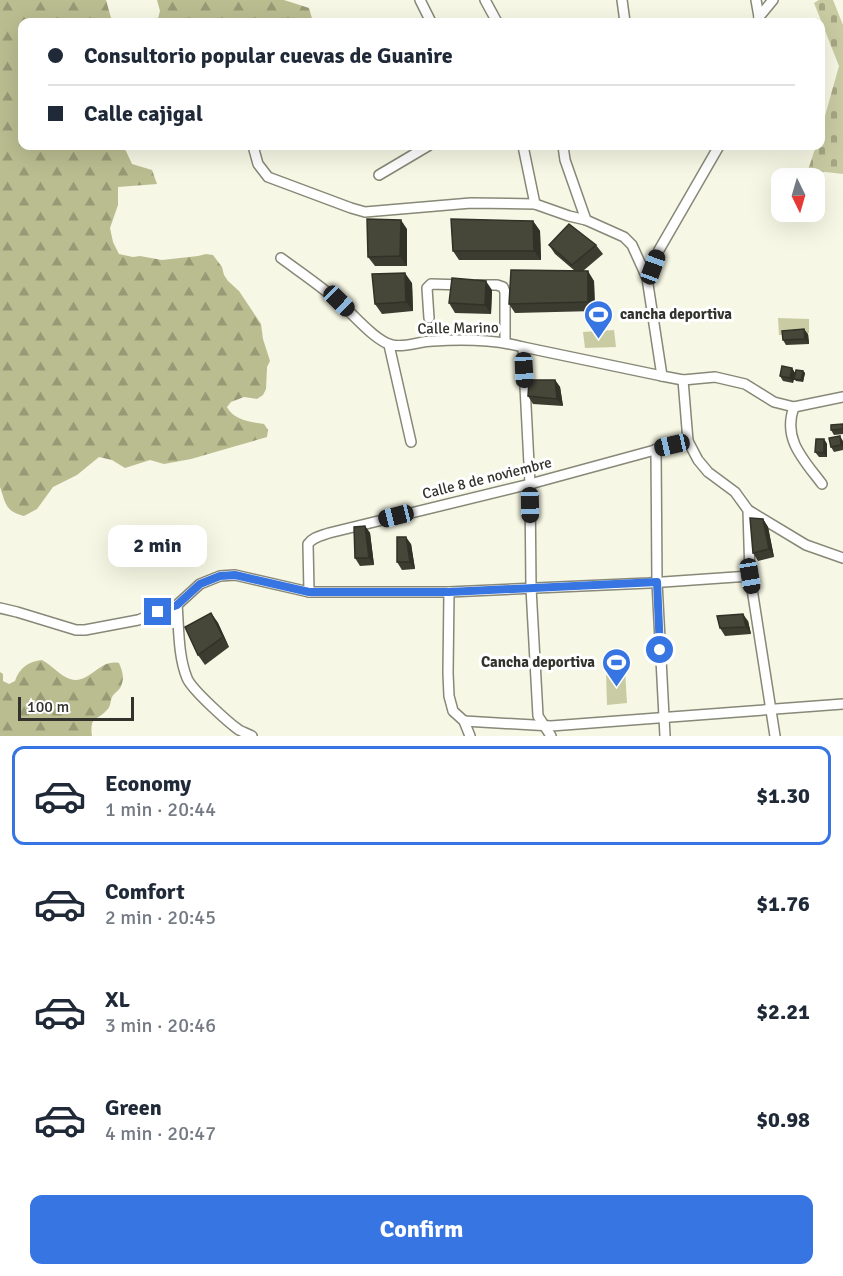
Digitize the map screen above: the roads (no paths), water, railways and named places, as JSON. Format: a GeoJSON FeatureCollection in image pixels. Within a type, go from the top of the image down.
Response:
{"type":"FeatureCollection","features":[{"type":"Feature","properties":{"kind":"street"},"geometry":{"type":"LineString","coordinates":[[420,0],[429,18]]}},
{"type":"Feature","properties":{"kind":"street"},"geometry":{"type":"LineString","coordinates":[[484,0],[495,18]]}},
{"type":"Feature","properties":{"kind":"street"},"geometry":{"type":"LineString","coordinates":[[622,0],[624,18]]}},
{"type":"Feature","properties":{"kind":"street"},"geometry":{"type":"LineString","coordinates":[[756,0],[758,18]]}},
{"type":"Feature","properties":{"kind":"street"},"geometry":{"type":"LineString","coordinates":[[760,18],[773,0]]}},
{"type":"Feature","properties":{"kind":"street"},"geometry":{"type":"LineString","coordinates":[[254,150],[258,164],[268,177],[365,212],[471,203],[536,204],[586,220],[629,241],[646,278],[663,376],[683,380],[715,377],[745,384],[774,402],[794,407],[843,397]]}},
{"type":"Feature","properties":{"kind":"street"},"geometry":{"type":"LineString","coordinates":[[379,175],[421,150]]}},
{"type":"Feature","properties":{"kind":"street"},"geometry":{"type":"LineString","coordinates":[[525,150],[536,204]]}},
{"type":"Feature","properties":{"kind":"street"},"geometry":{"type":"LineString","coordinates":[[564,150],[586,220]]}},
{"type":"Feature","properties":{"kind":"street"},"geometry":{"type":"LineString","coordinates":[[646,278],[659,250],[717,150]]}},
{"type":"Feature","properties":{"kind":"street"},"geometry":{"type":"LineString","coordinates":[[281,258],[339,301],[366,328],[389,345],[411,442]]}},
{"type":"Feature","properties":{"kind":"street"},"geometry":{"type":"LineString","coordinates":[[429,318],[426,293],[427,288],[431,285],[497,285],[503,287],[505,292],[505,342]]}},
{"type":"Feature","properties":{"kind":"street","name":"Calle Marino"},"geometry":{"type":"LineString","coordinates":[[389,345],[398,346],[431,341],[489,340],[663,376]]}},
{"type":"Feature","properties":{"kind":"street"},"geometry":{"type":"LineString","coordinates":[[523,347],[538,716],[551,736]]}},
{"type":"Feature","properties":{"kind":"street"},"geometry":{"type":"LineString","coordinates":[[683,380],[688,441],[698,460],[708,472],[735,492],[748,510],[806,545],[843,558]]}},
{"type":"Feature","properties":{"kind":"street"},"geometry":{"type":"LineString","coordinates":[[794,407],[790,418],[793,440],[801,456],[822,484]]}},
{"type":"Feature","properties":{"kind":"street","name":"Calle 8 de noviembre"},"geometry":{"type":"LineString","coordinates":[[309,592],[308,544],[316,537],[530,484],[688,441]]}},
{"type":"Feature","properties":{"kind":"street"},"geometry":{"type":"LineString","coordinates":[[656,449],[657,582],[665,736]]}},
{"type":"Feature","properties":{"kind":"street"},"geometry":{"type":"LineString","coordinates":[[748,510],[750,576],[775,736]]}},
{"type":"Feature","properties":{"kind":"street"},"geometry":{"type":"LineString","coordinates":[[0,608],[76,630],[85,630],[138,620],[177,605],[200,584],[220,576],[235,575],[309,592],[449,592],[750,576]]}},
{"type":"Feature","properties":{"kind":"street"},"geometry":{"type":"LineString","coordinates":[[449,592],[449,696],[453,711],[464,721],[470,736]]}},
{"type":"Feature","properties":{"kind":"street"},"geometry":{"type":"LineString","coordinates":[[177,605],[180,644],[188,681],[201,696],[239,729],[252,736]]}},
{"type":"Feature","properties":{"kind":"street"},"geometry":{"type":"LineString","coordinates":[[464,721],[545,725],[843,704]]}},
{"type":"Feature","properties":{"kind":"place","name":"cancha deportiva"},"geometry":{"type":"Point","coordinates":[599,340]}},
{"type":"Feature","properties":{"kind":"place","name":"Cancha deportiva"},"geometry":{"type":"Point","coordinates":[616,688]}}]}
